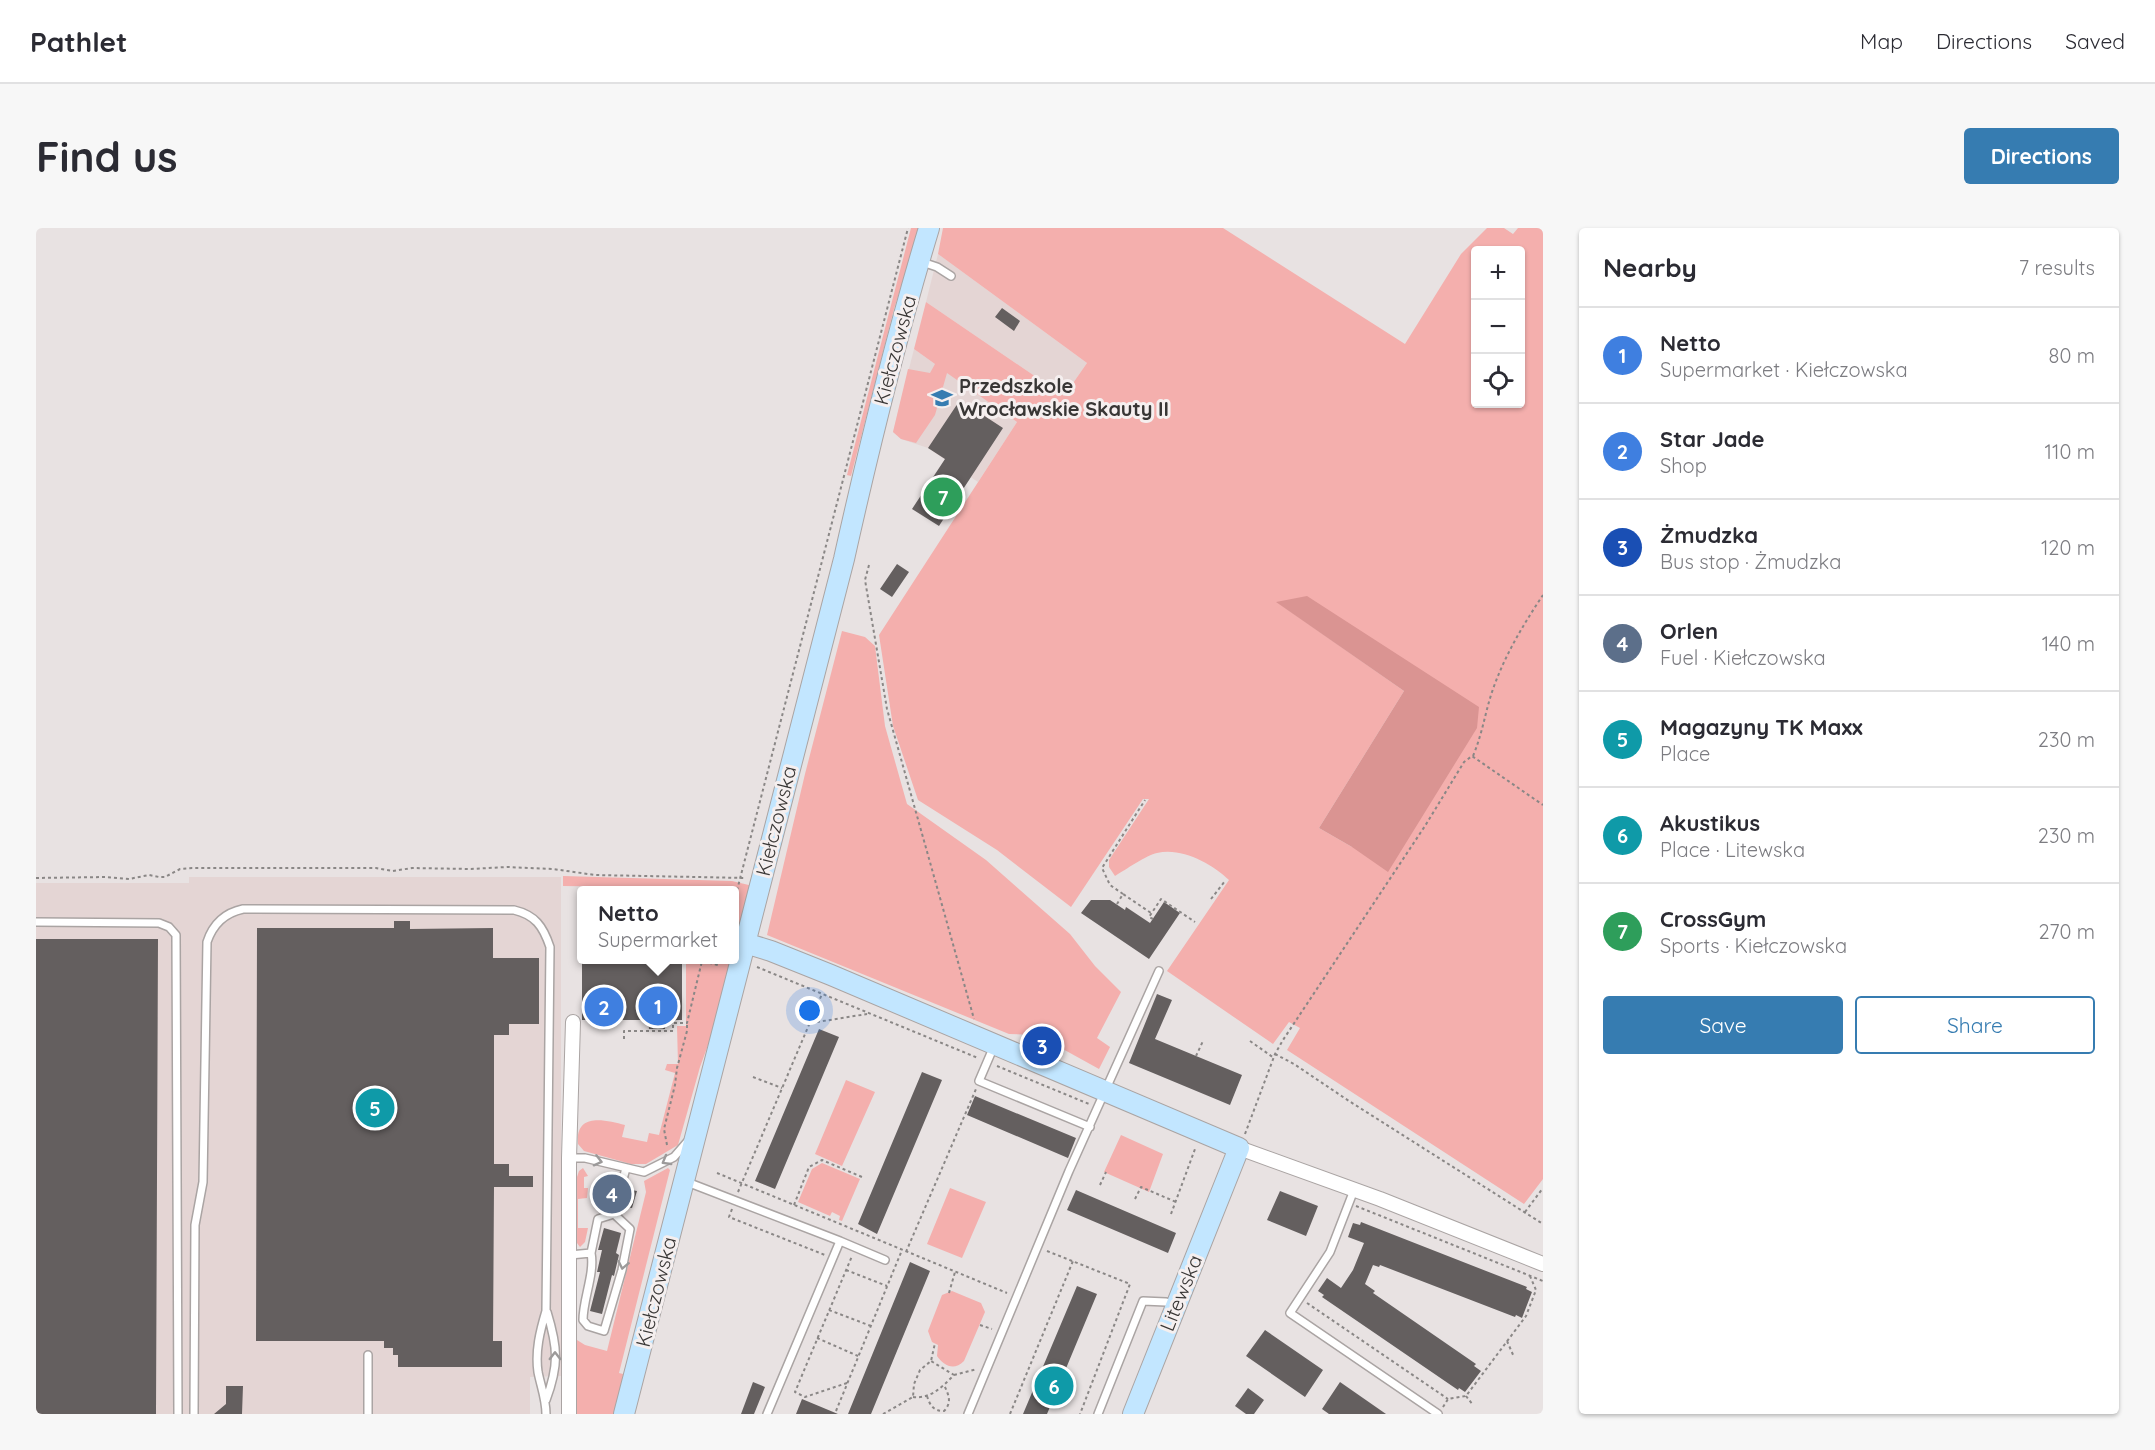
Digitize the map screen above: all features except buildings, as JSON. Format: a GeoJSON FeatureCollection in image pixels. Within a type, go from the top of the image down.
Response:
{"type":"FeatureCollection","features":[{"type":"Feature","properties":{"kind":"street","name":"Kiełczowska"},"geometry":{"type":"LineString","coordinates":[[624,1414],[844,559],[897,335],[929,228]]}},
{"type":"Feature","properties":{"kind":"street"},"geometry":{"type":"LineString","coordinates":[[745,943],[771,951],[971,1034],[991,1053],[1102,1100],[1354,1190],[1543,1264]]}},
{"type":"Feature","properties":{"kind":"street"},"geometry":{"type":"LineString","coordinates":[[569,1414],[569,1158],[573,1022]]}},
{"type":"Feature","properties":{"kind":"street","name":"Litewska"},"geometry":{"type":"LineString","coordinates":[[1132,1414],[1239,1148]]}},
{"type":"Feature","properties":{"kind":"lane"},"geometry":{"type":"LineString","coordinates":[[919,261],[937,267],[951,276]]}},
{"type":"Feature","properties":{"kind":"lane"},"geometry":{"type":"LineString","coordinates":[[194,1414],[195,1225],[203,1182],[207,942],[211,931],[222,917],[232,911],[243,909],[514,910],[531,915],[544,930],[550,947],[546,1311],[538,1337],[538,1368],[546,1400],[546,1414]]}},
{"type":"Feature","properties":{"kind":"lane"},"geometry":{"type":"LineString","coordinates":[[36,922],[159,923],[169,927],[176,935],[178,1414]]}},
{"type":"Feature","properties":{"kind":"lane"},"geometry":{"type":"LineString","coordinates":[[968,1414],[1036,1247],[1151,984],[1159,971]]}},
{"type":"Feature","properties":{"kind":"lane"},"geometry":{"type":"LineString","coordinates":[[991,1053],[979,1081],[1090,1127]]}},
{"type":"Feature","properties":{"kind":"lane"},"geometry":{"type":"LineString","coordinates":[[569,1158],[585,1158],[644,1172],[674,1157],[697,1131]]}},
{"type":"Feature","properties":{"kind":"lane"},"geometry":{"type":"LineString","coordinates":[[621,1187],[626,1168]]}},
{"type":"Feature","properties":{"kind":"lane"},"geometry":{"type":"LineString","coordinates":[[684,1182],[885,1260]]}},
{"type":"Feature","properties":{"kind":"lane"},"geometry":{"type":"LineString","coordinates":[[1354,1190],[1330,1252],[1290,1313],[1438,1414]]}},
{"type":"Feature","properties":{"kind":"lane"},"geometry":{"type":"LineString","coordinates":[[614,1214],[617,1204]]}},
{"type":"Feature","properties":{"kind":"lane"},"geometry":{"type":"LineString","coordinates":[[614,1214],[630,1229],[622,1270],[604,1331],[588,1326],[583,1320],[592,1260],[591,1253],[598,1219],[614,1214]]}},
{"type":"Feature","properties":{"kind":"lane"},"geometry":{"type":"LineString","coordinates":[[767,1414],[840,1241]]}},
{"type":"Feature","properties":{"kind":"lane"},"geometry":{"type":"LineString","coordinates":[[570,1255],[591,1253]]}},
{"type":"Feature","properties":{"kind":"lane"},"geometry":{"type":"LineString","coordinates":[[1098,1414],[1143,1301],[1166,1302],[1176,1306]]}},
{"type":"Feature","properties":{"kind":"lane"},"geometry":{"type":"LineString","coordinates":[[546,1311],[555,1338],[555,1375],[546,1400]]}},
{"type":"Feature","properties":{"kind":"lane"},"geometry":{"type":"LineString","coordinates":[[368,1355],[368,1414]]}},
{"type":"Feature","properties":{"kind":"path"},"geometry":{"type":"LineString","coordinates":[[739,886],[908,228]]}},
{"type":"Feature","properties":{"kind":"path"},"geometry":{"type":"LineString","coordinates":[[869,565],[865,580],[886,709],[975,1022],[971,1034]]}},
{"type":"Feature","properties":{"kind":"path"},"geometry":{"type":"LineString","coordinates":[[1239,1148],[1274,1056],[1425,826],[1464,762],[1473,756],[1482,735],[1492,691],[1507,653],[1543,595]]}},
{"type":"Feature","properties":{"kind":"path"},"geometry":{"type":"LineString","coordinates":[[1473,756],[1543,805]]}},
{"type":"Feature","properties":{"kind":"path"},"geometry":{"type":"LineString","coordinates":[[1146,800],[1102,867],[1110,885],[1151,913]]}},
{"type":"Feature","properties":{"kind":"path"},"geometry":{"type":"LineString","coordinates":[[36,878],[129,879],[149,875],[165,877],[180,869],[192,868],[376,868],[393,872],[412,868],[507,867],[553,869],[595,875],[741,876],[761,882]]}},
{"type":"Feature","properties":{"kind":"path"},"geometry":{"type":"LineString","coordinates":[[1211,899],[1225,881]]}},
{"type":"Feature","properties":{"kind":"path"},"geometry":{"type":"LineString","coordinates":[[1117,904],[1123,894]]}},
{"type":"Feature","properties":{"kind":"path"},"geometry":{"type":"LineString","coordinates":[[1153,919],[1149,917],[1161,899],[1195,922]]}},
{"type":"Feature","properties":{"kind":"path"},"geometry":{"type":"LineString","coordinates":[[667,1145],[664,1129],[701,964]]}},
{"type":"Feature","properties":{"kind":"path"},"geometry":{"type":"LineString","coordinates":[[714,964],[718,965]]}},
{"type":"Feature","properties":{"kind":"path"},"geometry":{"type":"LineString","coordinates":[[753,970],[757,966],[870,1013],[991,1053],[1102,1100]]}},
{"type":"Feature","properties":{"kind":"path"},"geometry":{"type":"LineString","coordinates":[[822,994],[729,1217],[833,1258]]}},
{"type":"Feature","properties":{"kind":"path"},"geometry":{"type":"LineString","coordinates":[[810,1023],[870,1013]]}},
{"type":"Feature","properties":{"kind":"path"},"geometry":{"type":"LineString","coordinates":[[624,1040],[624,1031],[673,1031],[673,1023],[687,1023]]}},
{"type":"Feature","properties":{"kind":"path"},"geometry":{"type":"LineString","coordinates":[[1196,1056],[1203,1041]]}},
{"type":"Feature","properties":{"kind":"path"},"geometry":{"type":"LineString","coordinates":[[1250,1041],[1274,1056],[1294,1064],[1543,1224]]}},
{"type":"Feature","properties":{"kind":"path"},"geometry":{"type":"LineString","coordinates":[[753,1077],[782,1088]]}},
{"type":"Feature","properties":{"kind":"path"},"geometry":{"type":"LineString","coordinates":[[906,1252],[979,1081]]}},
{"type":"Feature","properties":{"kind":"path"},"geometry":{"type":"LineString","coordinates":[[1171,1214],[1195,1149]]}},
{"type":"Feature","properties":{"kind":"path"},"geometry":{"type":"LineString","coordinates":[[794,1205],[809,1167],[822,1160],[862,1177]]}},
{"type":"Feature","properties":{"kind":"path"},"geometry":{"type":"LineString","coordinates":[[1100,1185],[1106,1172]]}},
{"type":"Feature","properties":{"kind":"path"},"geometry":{"type":"LineString","coordinates":[[717,1173],[1015,1297]]}},
{"type":"Feature","properties":{"kind":"path"},"geometry":{"type":"LineString","coordinates":[[1135,1199],[1141,1187],[1176,1202]]}},
{"type":"Feature","properties":{"kind":"path"},"geometry":{"type":"LineString","coordinates":[[1525,1212],[1543,1188]]}},
{"type":"Feature","properties":{"kind":"path"},"geometry":{"type":"LineString","coordinates":[[1349,1204],[1543,1281]]}},
{"type":"Feature","properties":{"kind":"path"},"geometry":{"type":"LineString","coordinates":[[1036,1247],[1130,1284],[1080,1414]]}},
{"type":"Feature","properties":{"kind":"path"},"geometry":{"type":"LineString","coordinates":[[847,1383],[805,1397],[795,1392],[855,1248]]}},
{"type":"Feature","properties":{"kind":"path"},"geometry":{"type":"LineString","coordinates":[[836,1411],[902,1250]]}},
{"type":"Feature","properties":{"kind":"path"},"geometry":{"type":"LineString","coordinates":[[1010,1414],[1073,1261]]}},
{"type":"Feature","properties":{"kind":"path"},"geometry":{"type":"LineString","coordinates":[[846,1270],[887,1286]]}},
{"type":"Feature","properties":{"kind":"path"},"geometry":{"type":"LineString","coordinates":[[949,1293],[955,1272]]}},
{"type":"Feature","properties":{"kind":"path"},"geometry":{"type":"LineString","coordinates":[[1300,1298],[1448,1399],[1466,1396],[1526,1316],[1536,1290],[1530,1276]]}},
{"type":"Feature","properties":{"kind":"path"},"geometry":{"type":"LineString","coordinates":[[829,1310],[871,1326]]}},
{"type":"Feature","properties":{"kind":"path"},"geometry":{"type":"LineString","coordinates":[[980,1325],[1001,1332]]}},
{"type":"Feature","properties":{"kind":"path"},"geometry":{"type":"LineString","coordinates":[[817,1338],[858,1356]]}},
{"type":"Feature","properties":{"kind":"path"},"geometry":{"type":"LineString","coordinates":[[1507,1341],[1514,1357]]}},
{"type":"Feature","properties":{"kind":"path"},"geometry":{"type":"LineString","coordinates":[[913,1397],[914,1383],[920,1370],[931,1361],[935,1343]]}},
{"type":"Feature","properties":{"kind":"path"},"geometry":{"type":"LineString","coordinates":[[931,1361],[954,1375]]}},
{"type":"Feature","properties":{"kind":"path"},"geometry":{"type":"LineString","coordinates":[[883,1414],[913,1397],[927,1396],[954,1375],[971,1370],[986,1370]]}},
{"type":"Feature","properties":{"kind":"path"},"geometry":{"type":"LineString","coordinates":[[927,1396],[932,1407],[937,1411],[944,1411],[950,1399],[944,1385]]}},
{"type":"Feature","properties":{"kind":"path"},"geometry":{"type":"LineString","coordinates":[[1466,1396],[1473,1405]]}},
{"type":"Feature","properties":{"kind":"path"},"geometry":{"type":"LineString","coordinates":[[1438,1414],[1448,1399]]}},
{"type":"Feature","properties":{"kind":"shaded area"},"geometry":{"type":"Polygon","coordinates":[[[911,228],[924,228],[894,309],[851,476],[847,475],[911,228]]]}},
{"type":"Feature","properties":{"kind":"shaded area"},"geometry":{"type":"Polygon","coordinates":[[[943,228],[1223,228],[1405,344],[1461,254],[1487,228],[1504,228],[1513,234],[1518,228],[1543,228],[1543,1179],[1524,1204],[1287,1050],[1300,1028],[1289,1022],[1273,1044],[1167,971],[1229,880],[1196,858],[1176,852],[1157,853],[1115,876],[1109,867],[1109,860],[1149,799],[1143,799],[1071,907],[997,850],[918,800],[893,726],[879,635],[1017,422],[947,373],[935,415],[916,443],[901,439],[893,432],[908,369],[930,373],[935,364],[914,349],[926,302],[1064,396],[1087,363],[938,254],[943,228]],[[1277,602],[1404,691],[1319,828],[1352,847],[1476,729],[1277,602]]]}},
{"type":"Feature","properties":{"kind":"shaded area"},"geometry":{"type":"Polygon","coordinates":[[[938,254],[1087,363],[1064,396],[926,302],[938,254]]]}},
{"type":"Feature","properties":{"kind":"shaded area","name":"Przedszkole Wrocławskie Skauty II"},"geometry":{"type":"Polygon","coordinates":[[[914,349],[1017,422],[978,482],[928,448],[901,439],[893,432],[914,349]]]}},
{"type":"Feature","properties":{"kind":"shaded area"},"geometry":{"type":"Polygon","coordinates":[[[1307,596],[1479,707],[1477,728],[1388,872],[1319,828],[1404,691],[1276,602],[1307,596]]]}},
{"type":"Feature","properties":{"kind":"shaded area"},"geometry":{"type":"Polygon","coordinates":[[[842,631],[865,637],[875,646],[885,726],[907,804],[986,860],[1070,934],[1095,966],[1121,992],[1097,1038],[1110,1047],[1099,1069],[1034,1035],[1009,1034],[767,935],[842,631]]]}},
{"type":"Feature","properties":{"kind":"shaded area"},"geometry":{"type":"Polygon","coordinates":[[[563,876],[732,881],[753,886],[739,940],[739,886],[563,886],[563,876]]]}},
{"type":"Feature","properties":{"kind":"shaded area"},"geometry":{"type":"Polygon","coordinates":[[[189,877],[561,877],[561,1376],[530,1377],[530,1414],[36,1414],[36,883],[189,883],[189,877]]]}},
{"type":"Feature","properties":{"kind":"shaded area"},"geometry":{"type":"Polygon","coordinates":[[[686,964],[732,964],[678,1145],[646,1164],[631,1164],[584,1151],[578,1144],[578,1134],[581,1127],[593,1121],[609,1121],[625,1125],[622,1137],[647,1142],[649,1133],[659,1135],[675,1073],[665,1070],[667,1064],[678,1064],[677,1026],[686,1026],[686,964]]]}},
{"type":"Feature","properties":{"kind":"shaded area"},"geometry":{"type":"Polygon","coordinates":[[[846,1080],[875,1092],[842,1166],[815,1154],[846,1080]]]}},
{"type":"Feature","properties":{"kind":"shaded area"},"geometry":{"type":"Polygon","coordinates":[[[1121,1135],[1163,1154],[1149,1192],[1104,1172],[1121,1135]]]}},
{"type":"Feature","properties":{"kind":"shaded area"},"geometry":{"type":"Polygon","coordinates":[[[822,1163],[860,1179],[842,1221],[839,1220],[840,1216],[832,1212],[830,1216],[798,1202],[812,1169],[822,1163]]]}},
{"type":"Feature","properties":{"kind":"shaded area"},"geometry":{"type":"Polygon","coordinates":[[[583,1168],[588,1176],[584,1177],[584,1188],[588,1188],[587,1198],[578,1199],[578,1228],[588,1228],[585,1242],[580,1247],[577,1243],[577,1177],[583,1168]]]}},
{"type":"Feature","properties":{"kind":"shaded area"},"geometry":{"type":"Polygon","coordinates":[[[668,1168],[670,1170],[619,1373],[623,1374],[621,1393],[614,1414],[577,1414],[577,1340],[585,1345],[607,1351],[646,1192],[644,1181],[668,1168]]]}},
{"type":"Feature","properties":{"kind":"shaded area"},"geometry":{"type":"Polygon","coordinates":[[[950,1188],[986,1202],[962,1258],[927,1244],[950,1188]]]}},
{"type":"Feature","properties":{"kind":"shaded area"},"geometry":{"type":"Polygon","coordinates":[[[952,1291],[981,1303],[985,1312],[964,1361],[957,1366],[946,1365],[937,1356],[938,1345],[932,1342],[928,1331],[942,1295],[952,1291]]]}},
{"type":"Feature","properties":{"kind":"place","name":"Przedszkole Wrocławskie Skauty II"},"geometry":{"type":"Point","coordinates":[942,398]}},
{"type":"Feature","properties":{"kind":"place","name":"CrossGym"},"geometry":{"type":"Point","coordinates":[943,497]}},
{"type":"Feature","properties":{"kind":"place","name":"Netto"},"geometry":{"type":"Point","coordinates":[658,1006]}},
{"type":"Feature","properties":{"kind":"place","name":"Star Jade"},"geometry":{"type":"Point","coordinates":[604,1007]}},
{"type":"Feature","properties":{"kind":"place","name":"Żmudzka"},"geometry":{"type":"Point","coordinates":[1042,1046]}},
{"type":"Feature","properties":{"kind":"place","name":"Magazyny TK Maxx"},"geometry":{"type":"Point","coordinates":[375,1108]}},
{"type":"Feature","properties":{"kind":"place","name":"Orlen"},"geometry":{"type":"Point","coordinates":[612,1194]}},
{"type":"Feature","properties":{"kind":"place","name":"Akustikus"},"geometry":{"type":"Point","coordinates":[1054,1386]}}]}
